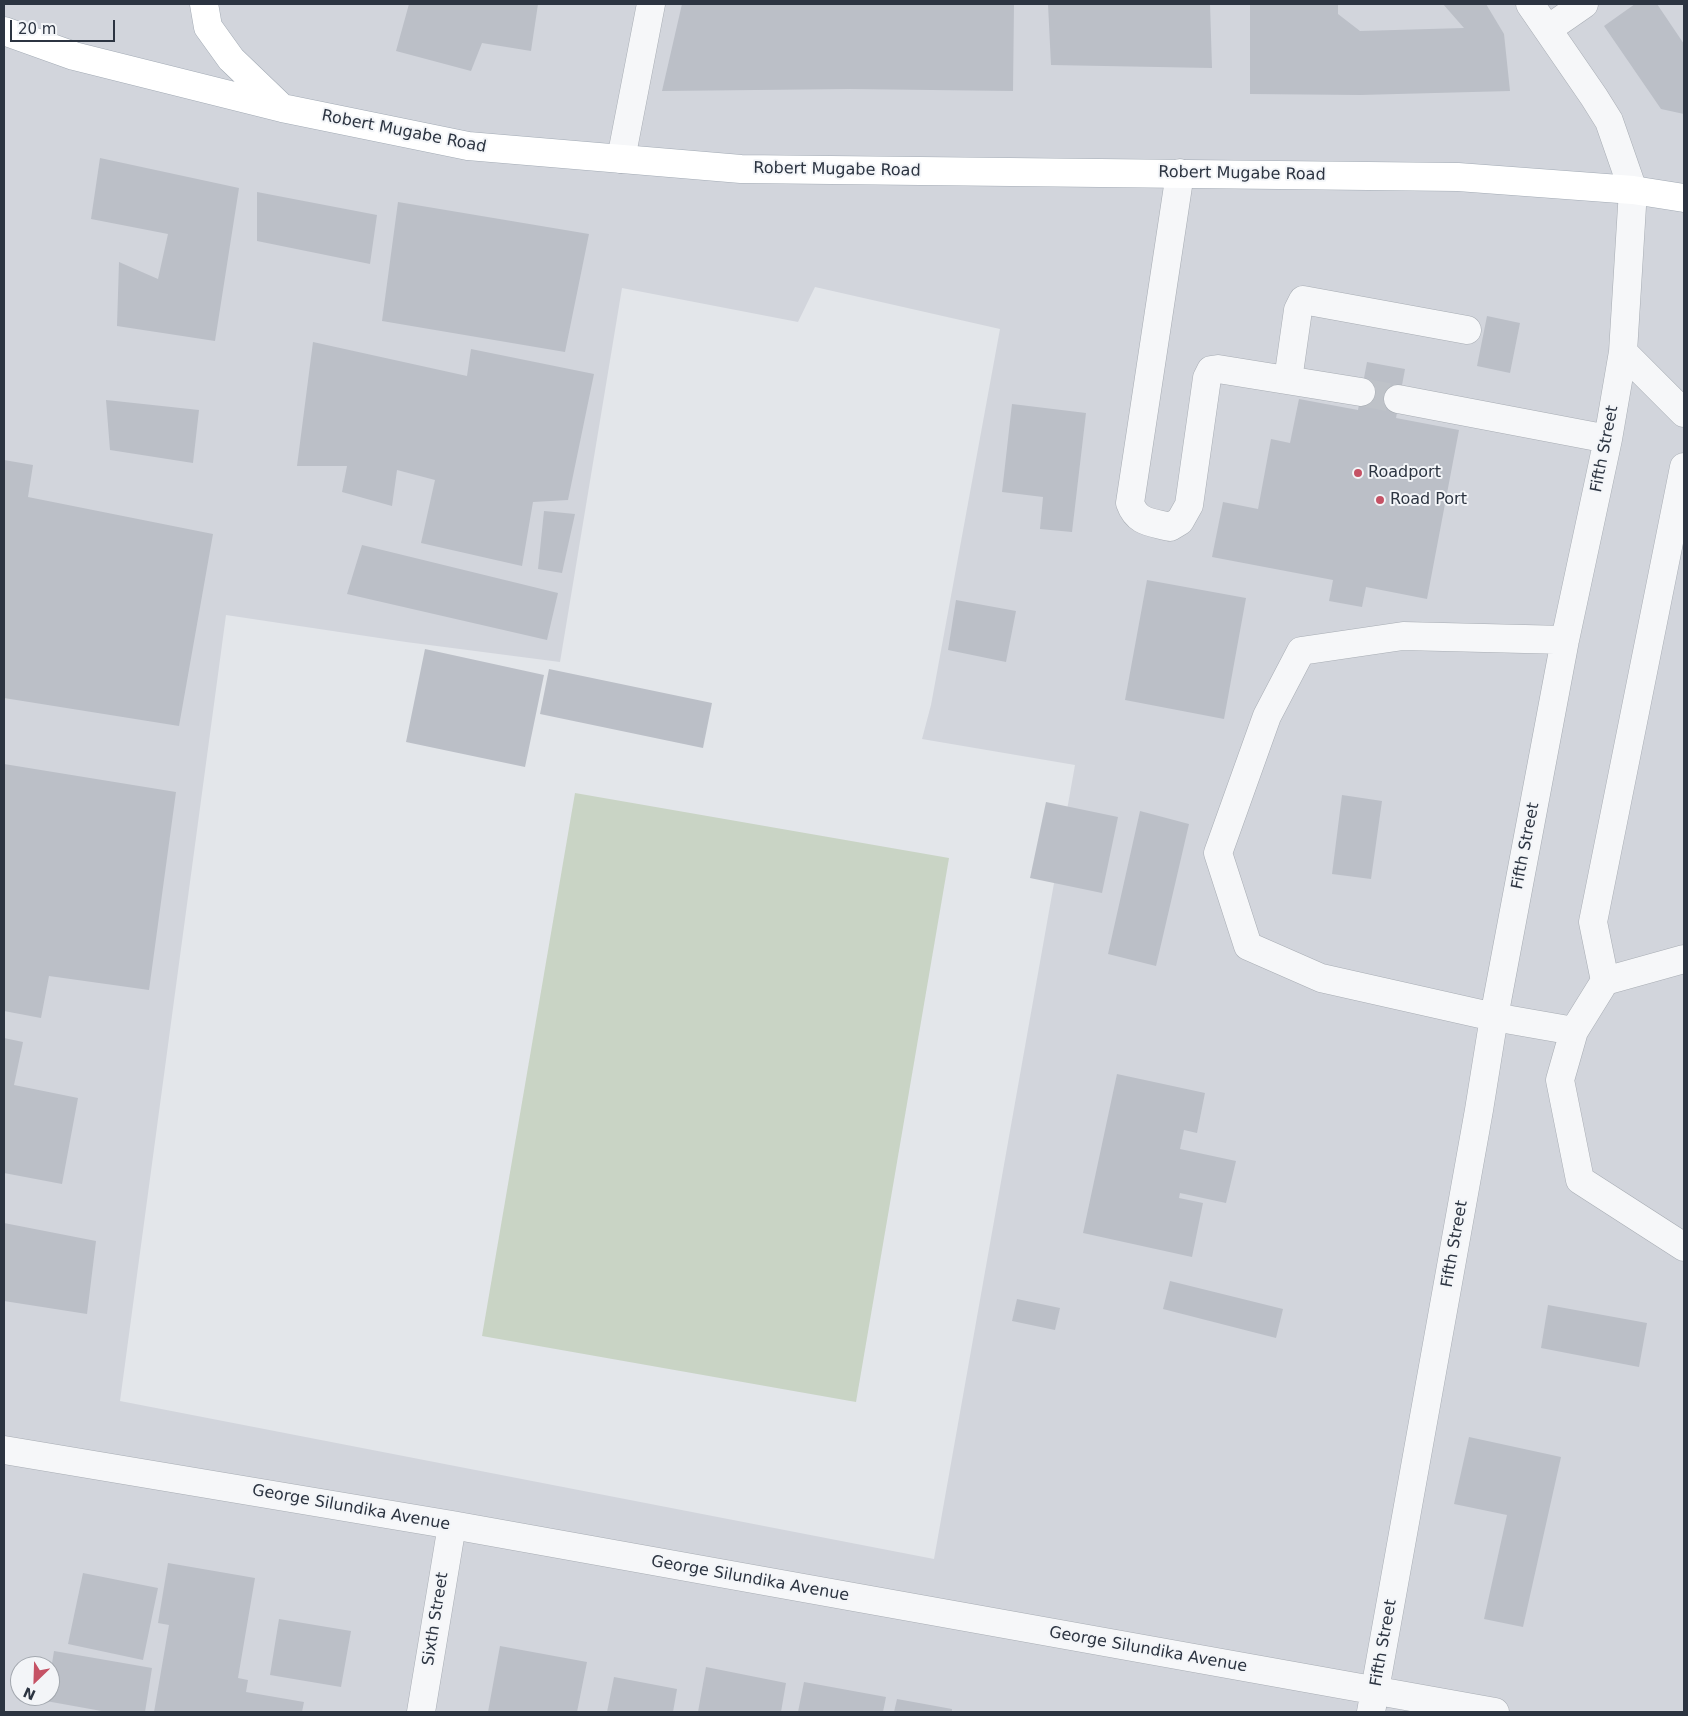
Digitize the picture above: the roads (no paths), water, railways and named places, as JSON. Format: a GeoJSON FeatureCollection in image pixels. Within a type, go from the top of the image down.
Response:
{"type":"FeatureCollection","features":[{"type":"Feature","properties":{"kind":"main road"},"geometry":{"type":"LineString","coordinates":[[204,4],[208,27],[231,59],[282,108]]}},
{"type":"Feature","properties":{"kind":"main road","name":"Robert Mugabe Road"},"geometry":{"type":"LineString","coordinates":[[4,32],[74,56],[282,108],[468,146],[741,169],[1458,177],[1633,190],[1684,198]]}},
{"type":"Feature","properties":{"kind":"street"},"geometry":{"type":"LineString","coordinates":[[621,159],[651,4]]}},
{"type":"Feature","properties":{"kind":"street","name":"Fifth Street"},"geometry":{"type":"LineString","coordinates":[[1373,1702],[1494,1017],[1565,640],[1608,439],[1624,352],[1633,190],[1609,121],[1530,4]]}},
{"type":"Feature","properties":{"kind":"street"},"geometry":{"type":"LineString","coordinates":[[1548,29],[1584,4]]}},
{"type":"Feature","properties":{"kind":"street"},"geometry":{"type":"LineString","coordinates":[[1180,173],[1130,502],[1134,512],[1142,520],[1170,526],[1180,521],[1189,505],[1207,378],[1211,370],[1218,369],[1361,392]]}},
{"type":"Feature","properties":{"kind":"street"},"geometry":{"type":"LineString","coordinates":[[1288,380],[1298,310],[1303,300],[1466,330]]}},
{"type":"Feature","properties":{"kind":"street"},"geometry":{"type":"LineString","coordinates":[[1624,352],[1684,413]]}},
{"type":"Feature","properties":{"kind":"street"},"geometry":{"type":"LineString","coordinates":[[1398,399],[1608,439]]}},
{"type":"Feature","properties":{"kind":"street"},"geometry":{"type":"LineString","coordinates":[[1605,981],[1593,922],[1684,467]]}},
{"type":"Feature","properties":{"kind":"street"},"geometry":{"type":"LineString","coordinates":[[1565,640],[1403,636],[1301,651],[1267,716],[1218,853],[1248,946],[1321,978],[1494,1017],[1574,1031]]}},
{"type":"Feature","properties":{"kind":"street"},"geometry":{"type":"LineString","coordinates":[[1684,959],[1605,981],[1574,1031],[1560,1080],[1580,1180],[1684,1247]]}},
{"type":"Feature","properties":{"kind":"street","name":"George Silundika Avenue"},"geometry":{"type":"LineString","coordinates":[[4,1450],[452,1525],[1373,1702],[1495,1712]]}},
{"type":"Feature","properties":{"kind":"street","name":"Sixth Street"},"geometry":{"type":"LineString","coordinates":[[421,1712],[452,1525]]}},
{"type":"Feature","properties":{"kind":"tunnel"},"geometry":{"type":"LineString","coordinates":[[1361,392],[1398,399]]}},
{"type":"Feature","properties":{"kind":"place","name":"Roadport"},"geometry":{"type":"Point","coordinates":[1358,473]}},
{"type":"Feature","properties":{"kind":"place","name":"Road Port"},"geometry":{"type":"Point","coordinates":[1380,500]}}]}
